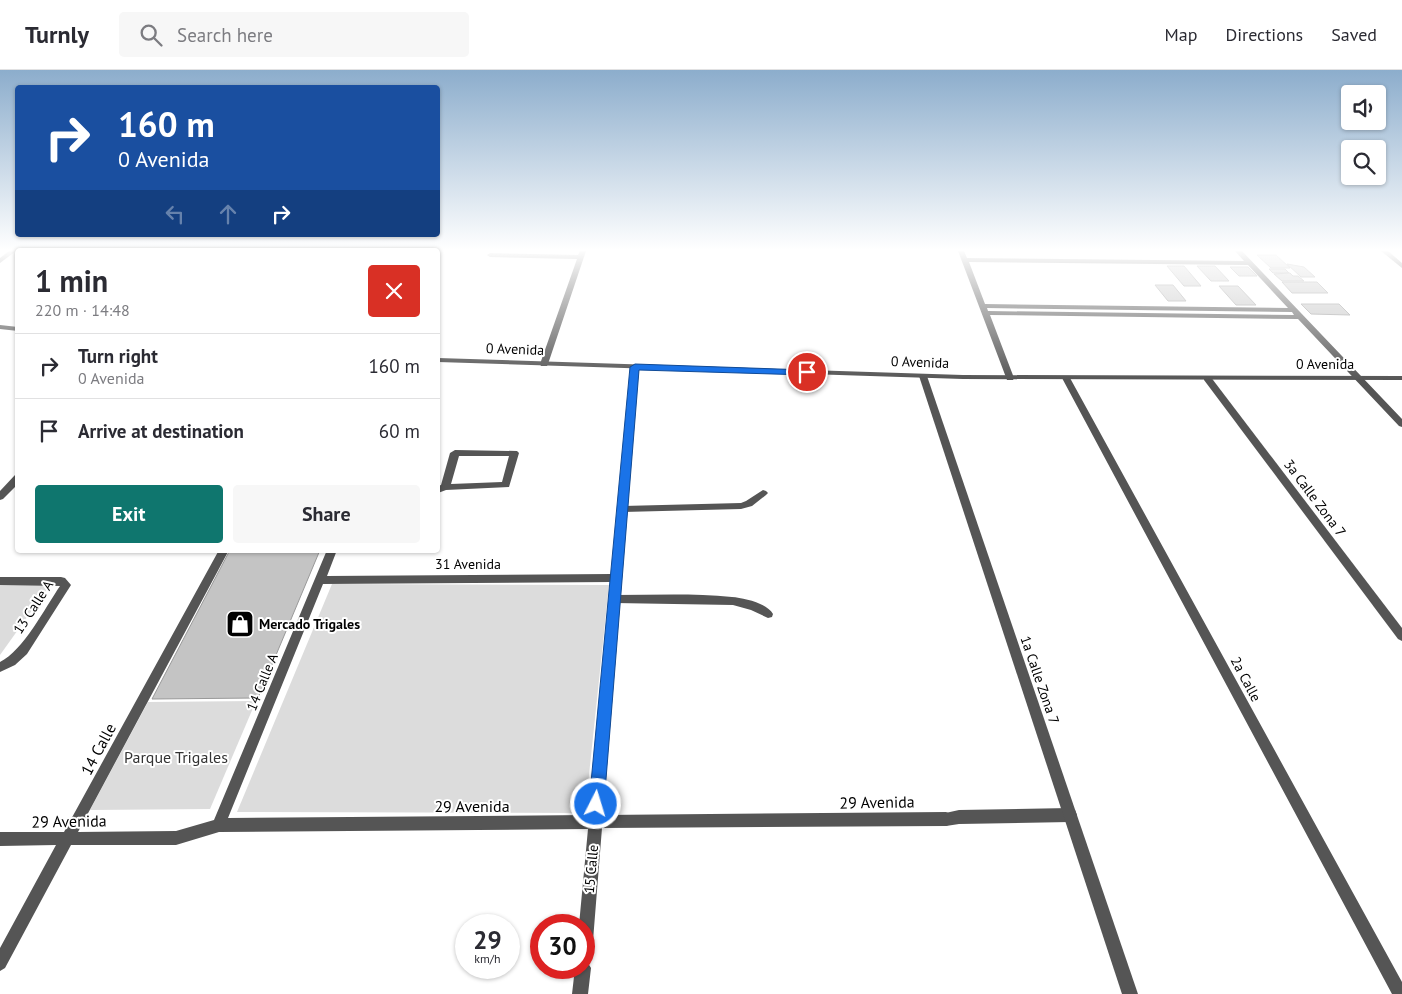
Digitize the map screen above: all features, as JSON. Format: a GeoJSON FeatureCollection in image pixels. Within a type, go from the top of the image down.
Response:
{"type":"FeatureCollection","features":[{"type":"Feature","properties":{"kind":"street"},"geometry":{"type":"LineString","coordinates":[[544,364],[568,294]]}},
{"type":"Feature","properties":{"kind":"street"},"geometry":{"type":"LineString","coordinates":[[977,294],[1010,378]]}},
{"type":"Feature","properties":{"kind":"street"},"geometry":{"type":"LineString","coordinates":[[1279,294],[1402,424]]}},
{"type":"Feature","properties":{"kind":"street"},"geometry":{"type":"LineString","coordinates":[[983,310],[1294,310]]}},
{"type":"Feature","properties":{"kind":"street"},"geometry":{"type":"LineString","coordinates":[[983,310],[1300,317]]}},
{"type":"Feature","properties":{"kind":"street"},"geometry":{"type":"LineString","coordinates":[[0,327],[15,327]]}},
{"type":"Feature","properties":{"kind":"street","name":"0 Avenida"},"geometry":{"type":"LineString","coordinates":[[440,360],[1010,378],[1402,378]]}},
{"type":"Feature","properties":{"kind":"street","name":"15 Calle"},"geometry":{"type":"LineString","coordinates":[[587,914],[635,367]]}},
{"type":"Feature","properties":{"kind":"street","name":"1a Calle Zona 7"},"geometry":{"type":"LineString","coordinates":[[923,376],[1130,994]]}},
{"type":"Feature","properties":{"kind":"street","name":"2a Calle"},"geometry":{"type":"LineString","coordinates":[[1066,378],[1400,994]]}},
{"type":"Feature","properties":{"kind":"street","name":"3a Calle Zona 7"},"geometry":{"type":"LineString","coordinates":[[1207,378],[1402,636]]}},
{"type":"Feature","properties":{"kind":"street"},"geometry":{"type":"LineString","coordinates":[[454,453],[514,453],[506,485],[441,488],[454,453]]}},
{"type":"Feature","properties":{"kind":"street"},"geometry":{"type":"LineString","coordinates":[[0,497],[14,486]]}},
{"type":"Feature","properties":{"kind":"street"},"geometry":{"type":"LineString","coordinates":[[623,509],[741,506],[749,504],[763,493]]}},
{"type":"Feature","properties":{"kind":"street","name":"14 Calle"},"geometry":{"type":"LineString","coordinates":[[0,964],[222,553]]}},
{"type":"Feature","properties":{"kind":"street","name":"14 Calle A"},"geometry":{"type":"LineString","coordinates":[[219,825],[331,553]]}},
{"type":"Feature","properties":{"kind":"street","name":"31 Avenida"},"geometry":{"type":"LineString","coordinates":[[320,580],[617,578]]}},
{"type":"Feature","properties":{"kind":"street","name":"13 Calle A"},"geometry":{"type":"LineString","coordinates":[[0,581],[62,581],[65,583],[65,588],[23,651],[1,667]]}},
{"type":"Feature","properties":{"kind":"street"},"geometry":{"type":"LineString","coordinates":[[615,599],[732,601],[754,606],[768,614]]}},
{"type":"Feature","properties":{"kind":"street","name":"29 Avenida"},"geometry":{"type":"LineString","coordinates":[[0,839],[176,838],[219,825],[946,819],[958,816],[1070,815]]}},
{"type":"Feature","properties":{"kind":"street"},"geometry":{"type":"LineString","coordinates":[[580,994],[581,979]]}},
{"type":"Feature","properties":{"kind":"green space"},"geometry":{"type":"Polygon","coordinates":[[[332,584],[609,585],[585,813],[237,812],[332,584]]]}},
{"type":"Feature","properties":{"kind":"green space"},"geometry":{"type":"Polygon","coordinates":[[[0,585],[50,585],[0,655],[0,585]]]}},
{"type":"Feature","properties":{"kind":"green space","name":"Parque Trigales"},"geometry":{"type":"Polygon","coordinates":[[[256,701],[210,809],[90,810],[148,702],[256,701]]]}},
{"type":"Feature","properties":{"kind":"building"},"geometry":{"type":"Polygon","coordinates":[[[1162,294],[1180,294],[1186,301],[1168,301],[1162,294]]]}},
{"type":"Feature","properties":{"kind":"building"},"geometry":{"type":"Polygon","coordinates":[[[1226,294],[1246,294],[1256,305],[1236,305],[1226,294]]]}},
{"type":"Feature","properties":{"kind":"building"},"geometry":{"type":"Polygon","coordinates":[[[1301,304],[1339,304],[1350,315],[1311,314],[1301,304]]]}},
{"type":"Feature","properties":{"kind":"building","name":"Mercado Trigales"},"geometry":{"type":"Polygon","coordinates":[[[228,553],[319,553],[258,698],[152,699],[228,553]]]}},
{"type":"Feature","properties":{"kind":"place","name":"Mercado Trigales"},"geometry":{"type":"Point","coordinates":[240,624]}},
{"type":"Feature","properties":{"kind":"route"},"geometry":{"type":"LineString","coordinates":[[596,804],[635,367],[807,372]]}}]}
